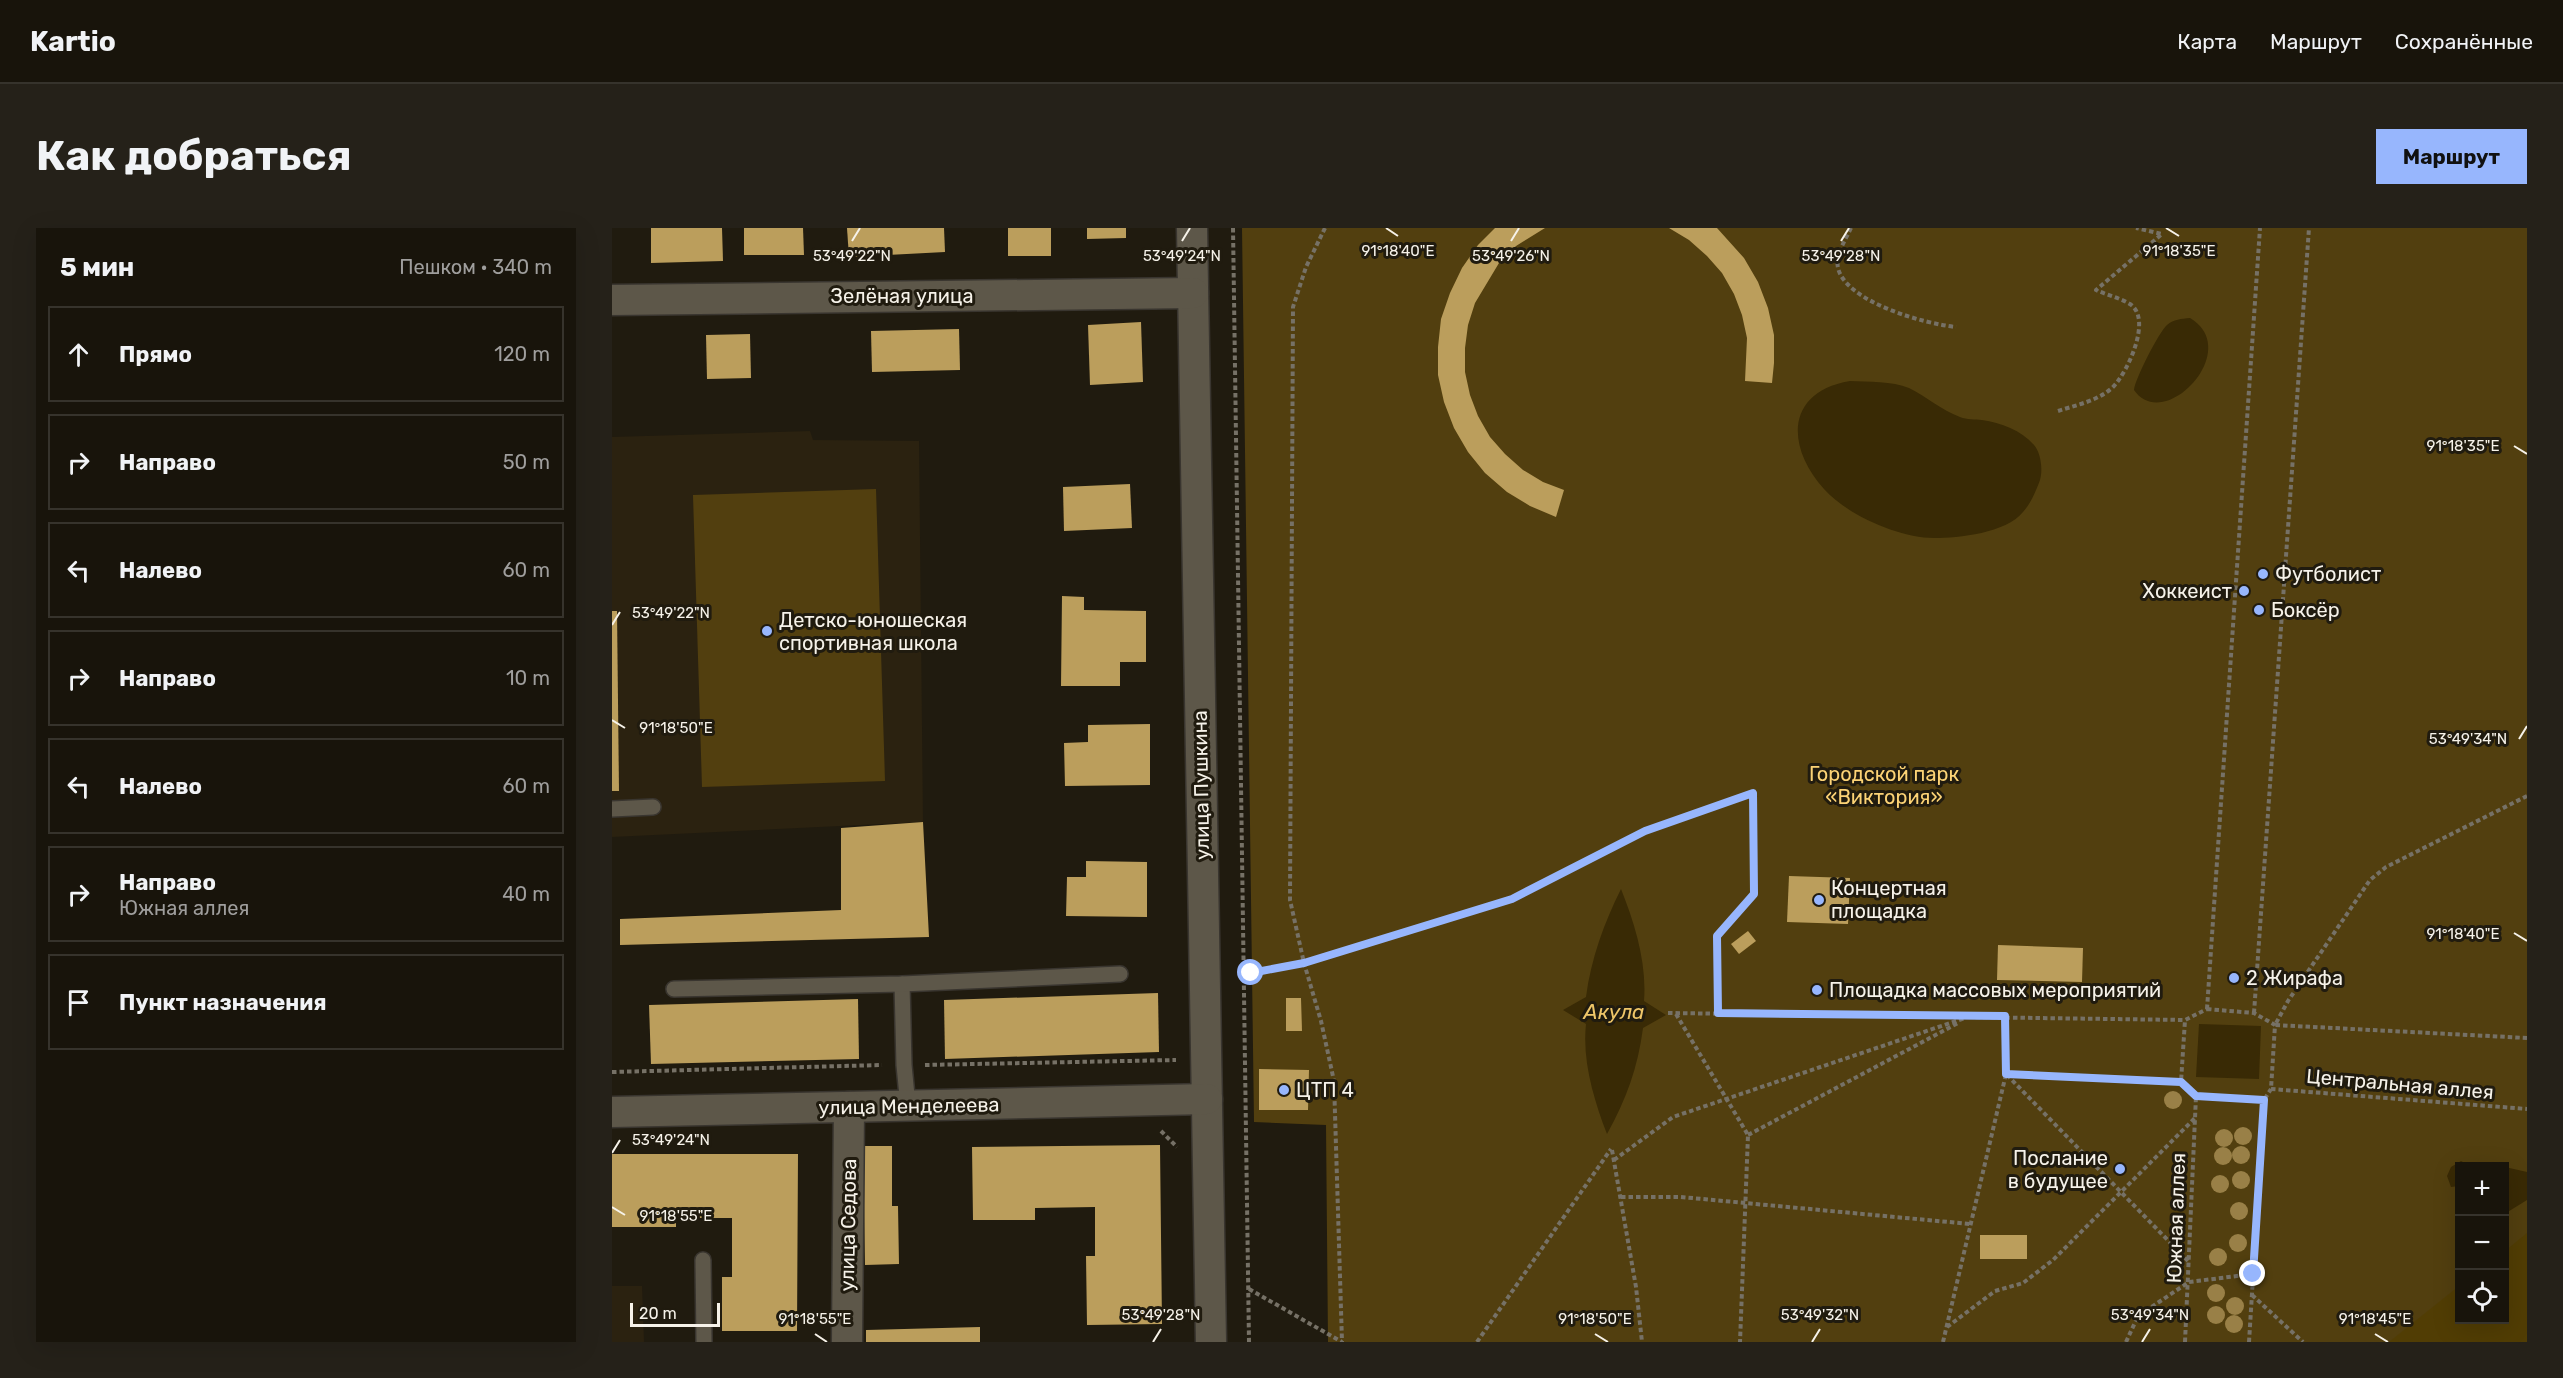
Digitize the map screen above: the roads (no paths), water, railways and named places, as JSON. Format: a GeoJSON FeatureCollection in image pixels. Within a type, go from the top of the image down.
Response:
{"type":"FeatureCollection","features":[{"type":"Feature","properties":{"kind":"street","name":"улица Пушкина"},"geometry":{"type":"LineString","coordinates":[[1191,228],[1211,1342]]}},
{"type":"Feature","properties":{"kind":"street","name":"Зелёная улица"},"geometry":{"type":"LineString","coordinates":[[612,300],[1193,293]]}},
{"type":"Feature","properties":{"kind":"street","name":"улица Менделеева"},"geometry":{"type":"LineString","coordinates":[[612,1112],[1207,1099]]}},
{"type":"Feature","properties":{"kind":"street","name":"улица Седова"},"geometry":{"type":"LineString","coordinates":[[847,1342],[849,1107]]}},
{"type":"Feature","properties":{"kind":"lane"},"geometry":{"type":"LineString","coordinates":[[612,809],[653,807]]}},
{"type":"Feature","properties":{"kind":"lane"},"geometry":{"type":"LineString","coordinates":[[674,989],[902,984],[1120,974]]}},
{"type":"Feature","properties":{"kind":"lane"},"geometry":{"type":"LineString","coordinates":[[902,984],[904,1065],[908,1106]]}},
{"type":"Feature","properties":{"kind":"lane"},"geometry":{"type":"LineString","coordinates":[[703,1260],[704,1342]]}},
{"type":"Feature","properties":{"kind":"water"},"geometry":{"type":"Polygon","coordinates":[[[2190,318],[2204,332],[2208,349],[2204,366],[2194,382],[2179,395],[2163,402],[2147,401],[2134,390],[2148,356],[2167,325],[2175,320],[2190,318]]]}},
{"type":"Feature","properties":{"kind":"water"},"geometry":{"type":"Polygon","coordinates":[[[1850,381],[1880,382],[1909,388],[1960,417],[1996,423],[2023,435],[2036,448],[2041,467],[2040,480],[2026,508],[2015,519],[1994,529],[1956,537],[1934,538],[1905,534],[1890,529],[1846,508],[1824,489],[1812,473],[1803,456],[1798,439],[1798,423],[1803,409],[1813,397],[1829,387],[1850,381]]]}},
{"type":"Feature","properties":{"kind":"water","name":"Акула"},"geometry":{"type":"Polygon","coordinates":[[[1621,889],[1642,958],[1644,1001],[1666,1015],[1643,1028],[1630,1083],[1607,1134],[1587,1066],[1586,1024],[1563,1010],[1586,997],[1599,942],[1621,889]]]}},
{"type":"Feature","properties":{"kind":"water"},"geometry":{"type":"Polygon","coordinates":[[[2199,1024],[2261,1026],[2259,1079],[2196,1077],[2199,1024]]]}},
{"type":"Feature","properties":{"kind":"water"},"geometry":{"type":"Polygon","coordinates":[[[2455,1165],[2455,1186],[2451,1187],[2447,1176],[2451,1167],[2455,1165]]]}},
{"type":"Feature","properties":{"kind":"water"},"geometry":{"type":"Polygon","coordinates":[[[2509,1168],[2527,1172],[2527,1200],[2509,1211],[2509,1168]]]}},
{"type":"Feature","properties":{"kind":"place","name":"Футболист"},"geometry":{"type":"Point","coordinates":[2263,574]}},
{"type":"Feature","properties":{"kind":"place","name":"Хоккеист"},"geometry":{"type":"Point","coordinates":[2244,591]}},
{"type":"Feature","properties":{"kind":"place","name":"Боксёр"},"geometry":{"type":"Point","coordinates":[2259,610]}},
{"type":"Feature","properties":{"kind":"place","name":"Детско-юношеская спортивная школа"},"geometry":{"type":"Point","coordinates":[767,631]}},
{"type":"Feature","properties":{"kind":"place","name":"Концертная площадка"},"geometry":{"type":"Point","coordinates":[1819,900]}},
{"type":"Feature","properties":{"kind":"place","name":"2 Жирафа"},"geometry":{"type":"Point","coordinates":[2234,978]}},
{"type":"Feature","properties":{"kind":"place","name":"Площадка массовых мероприятий"},"geometry":{"type":"Point","coordinates":[1817,990]}},
{"type":"Feature","properties":{"kind":"place","name":"ЦТП 4"},"geometry":{"type":"Point","coordinates":[1284,1090]}},
{"type":"Feature","properties":{"kind":"place","name":"Послание в будущее"},"geometry":{"type":"Point","coordinates":[2120,1169]}},
{"type":"Feature","properties":{"kind":"park label","name":"Городской парк «Виктория»"},"geometry":{"type":"Point","coordinates":[1884,786]}}]}
